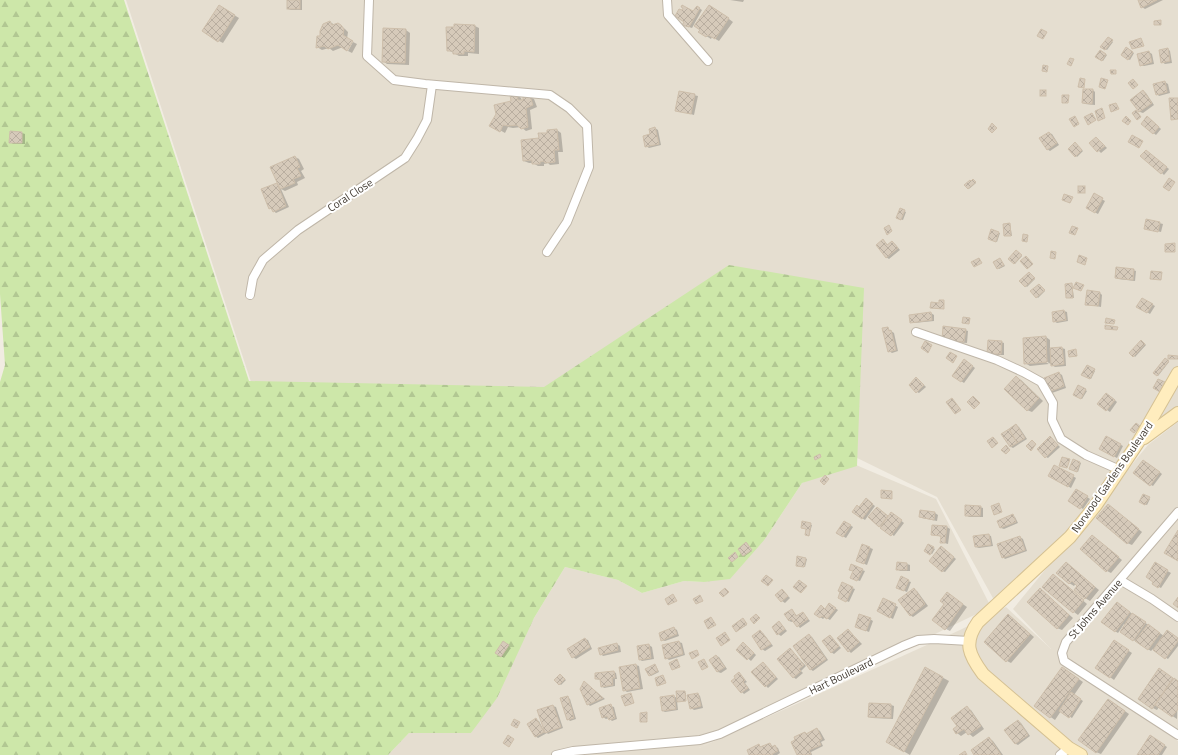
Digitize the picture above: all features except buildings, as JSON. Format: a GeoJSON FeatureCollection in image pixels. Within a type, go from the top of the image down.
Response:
{"type":"FeatureCollection","features":[{"type":"Feature","properties":{"kind":"street"},"geometry":{"type":"LineString","coordinates":[[369,0],[367,56],[394,80],[432,85],[550,95],[569,108],[587,126],[589,167],[567,222],[547,252]]}},
{"type":"Feature","properties":{"kind":"street"},"geometry":{"type":"LineString","coordinates":[[667,0],[668,15],[708,61]]}},
{"type":"Feature","properties":{"kind":"street","name":"Coral Close"},"geometry":{"type":"LineString","coordinates":[[250,295],[253,278],[263,260],[298,230],[405,158],[417,140],[427,120],[432,85]]}},
{"type":"Feature","properties":{"kind":"street"},"geometry":{"type":"LineString","coordinates":[[916,332],[997,360],[1041,382],[1053,402],[1052,420],[1061,439],[1086,455],[1120,470]]}},
{"type":"Feature","properties":{"kind":"street","name":"Norwood Gardens Boulevard"},"geometry":{"type":"LineString","coordinates":[[969,641],[972,631],[978,622],[1070,537],[1096,505],[1140,441],[1178,373]]}},
{"type":"Feature","properties":{"kind":"street"},"geometry":{"type":"LineString","coordinates":[[1140,441],[1178,413]]}},
{"type":"Feature","properties":{"kind":"street","name":"St Johns Avenue"},"geometry":{"type":"LineString","coordinates":[[1178,512],[1066,642],[1062,652],[1064,661],[1178,735]]}},
{"type":"Feature","properties":{"kind":"street"},"geometry":{"type":"LineString","coordinates":[[1120,580],[1178,617]]}},
{"type":"Feature","properties":{"kind":"street","name":"Hart Boulevard"},"geometry":{"type":"LineString","coordinates":[[556,755],[573,751],[700,740],[720,734],[902,646],[918,640],[934,639],[969,641]]}},
{"type":"Feature","properties":{"kind":"street"},"geometry":{"type":"LineString","coordinates":[[969,641],[969,651],[983,674],[1064,751],[1081,755]]}},
{"type":"Feature","properties":{"kind":"shaded area"},"geometry":{"type":"Polygon","coordinates":[[[126,0],[1178,0],[1178,417],[1145,443],[999,609],[937,497],[853,456],[548,393],[253,388],[126,0]]]}},
{"type":"Feature","properties":{"kind":"shaded area"},"geometry":{"type":"Polygon","coordinates":[[[1178,422],[1178,739],[1106,691],[1178,741],[1178,755],[388,755],[409,733],[471,733],[534,618],[565,567],[618,580],[642,593],[684,581],[704,582],[765,539],[802,483],[849,462],[936,499],[991,607],[699,748],[960,630],[1006,607],[1051,649],[1013,609],[1148,445],[1178,422]]]}},
{"type":"Feature","properties":{"kind":"green space"},"geometry":{"type":"Polygon","coordinates":[[[0,0],[124,0],[249,381],[544,387],[729,265],[864,288],[857,466],[802,483],[765,539],[730,579],[704,582],[684,581],[642,593],[618,580],[565,567],[534,618],[497,698],[471,733],[409,733],[388,755],[0,755],[0,382],[5,365],[0,294],[0,0]]]}}]}
